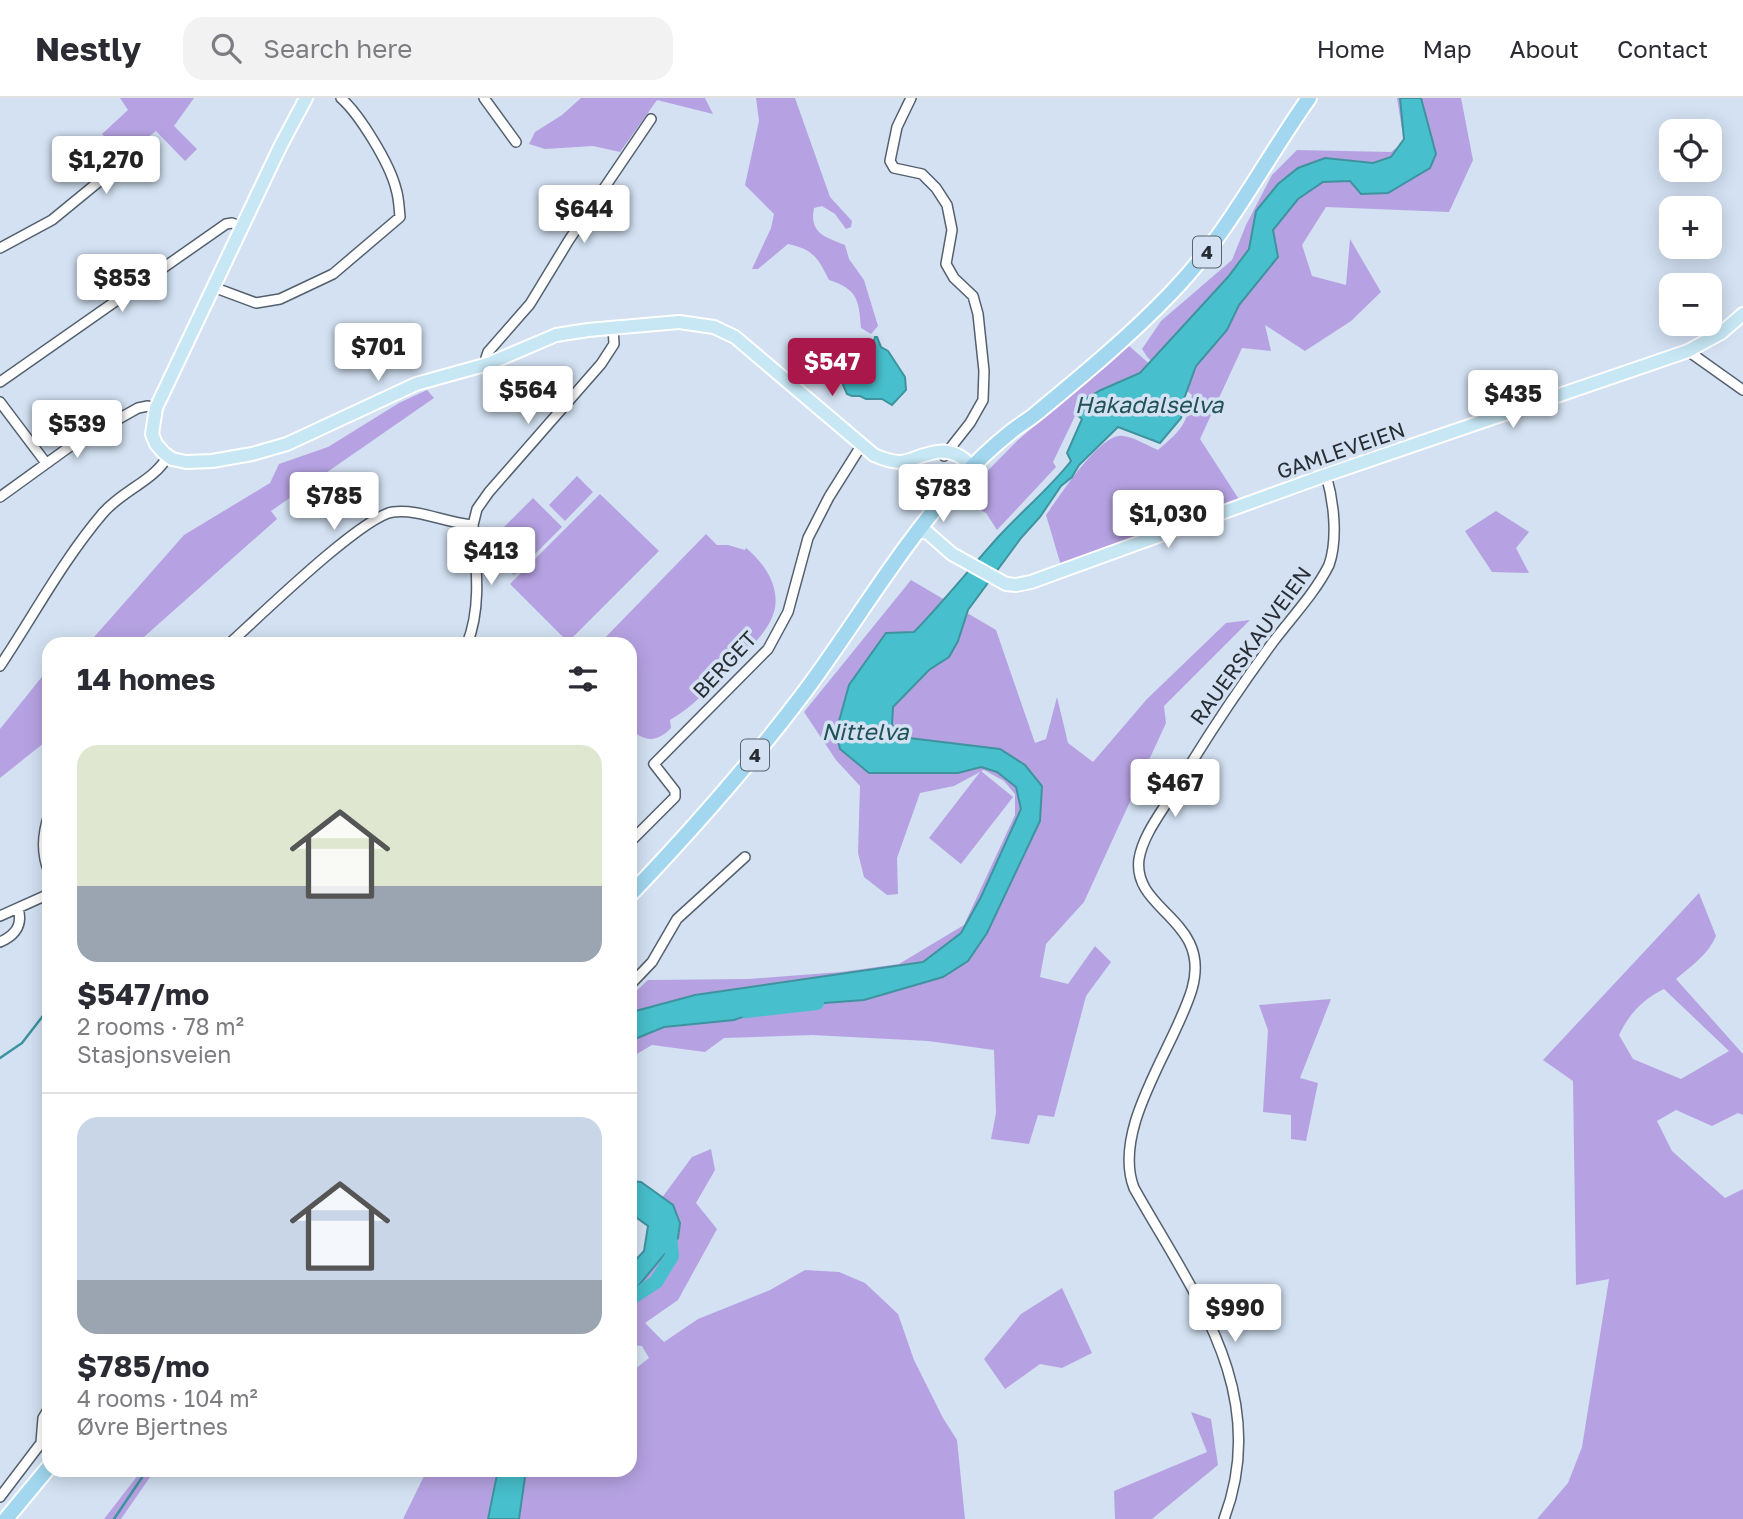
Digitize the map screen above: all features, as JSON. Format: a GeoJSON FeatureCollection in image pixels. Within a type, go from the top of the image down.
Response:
{"type":"FeatureCollection","features":[{"type":"Feature","properties":{"kind":"highway","name":"4"},"geometry":{"type":"LineString","coordinates":[[637,887],[758,750],[971,473],[1124,339],[1183,280],[1237,211],[1309,98]]}},
{"type":"Feature","properties":{"kind":"highway"},"geometry":{"type":"LineString","coordinates":[[6,1519],[42,1475]]}},
{"type":"Feature","properties":{"kind":"main road"},"geometry":{"type":"LineString","coordinates":[[306,98],[156,408],[152,434],[156,444],[168,456],[194,462],[251,454],[299,439],[416,384],[488,364],[556,335],[679,322],[705,324],[720,329],[743,343],[861,446],[881,458],[897,462],[944,453],[959,455],[971,473]]}},
{"type":"Feature","properties":{"kind":"main road","name":"GAMLEVEIEN"},"geometry":{"type":"LineString","coordinates":[[923,535],[937,548],[948,551],[1006,584],[1016,585],[1688,351],[1714,338],[1743,314]]}},
{"type":"Feature","properties":{"kind":"street"},"geometry":{"type":"LineString","coordinates":[[213,288],[256,303],[280,299],[333,274],[400,217],[392,177],[362,124],[341,98]]}},
{"type":"Feature","properties":{"kind":"street"},"geometry":{"type":"LineString","coordinates":[[484,98],[516,142]]}},
{"type":"Feature","properties":{"kind":"street"},"geometry":{"type":"LineString","coordinates":[[911,98],[897,127],[890,161],[894,168],[922,174],[936,188],[947,205],[952,230],[946,264],[948,271],[976,302],[983,360],[984,394],[980,408],[944,453]]}},
{"type":"Feature","properties":{"kind":"street"},"geometry":{"type":"LineString","coordinates":[[488,364],[488,352],[530,304],[569,240],[651,119]]}},
{"type":"Feature","properties":{"kind":"street"},"geometry":{"type":"LineString","coordinates":[[0,247],[52,220],[124,161]]}},
{"type":"Feature","properties":{"kind":"street"},"geometry":{"type":"LineString","coordinates":[[0,382],[226,224],[242,227]]}},
{"type":"Feature","properties":{"kind":"street"},"geometry":{"type":"LineString","coordinates":[[469,637],[476,606],[472,525],[474,514],[484,498],[604,360],[614,344],[613,327]]}},
{"type":"Feature","properties":{"kind":"street"},"geometry":{"type":"LineString","coordinates":[[1688,351],[1743,390]]}},
{"type":"Feature","properties":{"kind":"street"},"geometry":{"type":"LineString","coordinates":[[0,402],[46,463]]}},
{"type":"Feature","properties":{"kind":"street"},"geometry":{"type":"LineString","coordinates":[[0,497],[82,439],[138,408],[156,408]]}},
{"type":"Feature","properties":{"kind":"street","name":"BERGET"},"geometry":{"type":"LineString","coordinates":[[637,835],[675,797],[675,791],[654,764],[768,649],[780,629],[788,612],[808,538],[829,497],[861,446]]}},
{"type":"Feature","properties":{"kind":"street"},"geometry":{"type":"LineString","coordinates":[[0,666],[89,530],[118,498],[157,471],[168,456]]}},
{"type":"Feature","properties":{"kind":"street","name":"RAUERSKAUVEIEN"},"geometry":{"type":"LineString","coordinates":[[1224,1519],[1240,1455],[1239,1417],[1230,1374],[1215,1333],[1134,1188],[1128,1168],[1131,1137],[1143,1101],[1189,999],[1196,963],[1189,939],[1182,928],[1150,895],[1140,873],[1139,860],[1150,831],[1212,729],[1329,565],[1333,556],[1334,534],[1326,475]]}},
{"type":"Feature","properties":{"kind":"street"},"geometry":{"type":"LineString","coordinates":[[237,637],[338,548],[379,516],[407,512],[472,525]]}},
{"type":"Feature","properties":{"kind":"street"},"geometry":{"type":"LineString","coordinates":[[637,978],[652,962],[677,919],[746,857]]}},
{"type":"Feature","properties":{"kind":"street"},"geometry":{"type":"LineString","coordinates":[[0,916],[42,897]]}},
{"type":"Feature","properties":{"kind":"street"},"geometry":{"type":"LineString","coordinates":[[0,942],[10,937],[19,927],[18,908]]}},
{"type":"Feature","properties":{"kind":"street"},"geometry":{"type":"LineString","coordinates":[[0,1497],[42,1440]]}},
{"type":"Feature","properties":{"kind":"shaded area"},"geometry":{"type":"Polygon","coordinates":[[[120,98],[194,98],[174,126],[197,149],[185,161],[156,131],[123,156],[102,134],[128,110],[120,98]]]}},
{"type":"Feature","properties":{"kind":"shaded area"},"geometry":{"type":"Polygon","coordinates":[[[581,98],[705,98],[713,114],[657,100],[620,152],[593,146],[545,149],[529,144],[535,132],[562,115],[581,98]]]}},
{"type":"Feature","properties":{"kind":"shaded area"},"geometry":{"type":"Polygon","coordinates":[[[756,98],[795,98],[830,197],[852,221],[851,227],[846,229],[835,214],[822,206],[814,208],[814,223],[820,233],[845,245],[849,259],[864,280],[878,326],[871,334],[861,328],[855,297],[846,288],[829,280],[818,260],[809,252],[788,244],[758,269],[752,269],[771,228],[774,214],[745,185],[759,121],[756,98]]]}},
{"type":"Feature","properties":{"kind":"shaded area"},"geometry":{"type":"Polygon","coordinates":[[[1397,98],[1461,98],[1473,160],[1449,212],[1326,207],[1302,245],[1312,276],[1346,285],[1350,239],[1381,292],[1351,321],[1305,351],[1265,325],[1271,351],[1242,348],[1200,439],[1242,504],[1062,569],[1046,515],[1081,468],[1103,444],[1114,438],[1127,437],[1158,450],[1178,432],[1188,414],[1192,395],[1148,358],[1142,349],[1161,321],[1232,260],[1246,225],[1272,175],[1297,150],[1391,152],[1404,142],[1397,98]]]}},
{"type":"Feature","properties":{"kind":"shaded area"},"geometry":{"type":"Polygon","coordinates":[[[1128,345],[1153,367],[1144,375],[1132,376],[1085,399],[1053,462],[1056,467],[997,530],[986,513],[960,499],[1017,441],[1128,345]]]}},
{"type":"Feature","properties":{"kind":"shaded area"},"geometry":{"type":"Polygon","coordinates":[[[427,390],[434,398],[271,511],[277,519],[144,637],[94,637],[184,535],[270,483],[279,464],[328,447],[399,403],[427,390]]]}},
{"type":"Feature","properties":{"kind":"shaded area"},"geometry":{"type":"Polygon","coordinates":[[[577,476],[593,492],[565,521],[549,505],[577,476]]]}},
{"type":"Feature","properties":{"kind":"shaded area"},"geometry":{"type":"Polygon","coordinates":[[[600,494],[659,551],[573,637],[563,637],[510,584],[600,494]]]}},
{"type":"Feature","properties":{"kind":"shaded area"},"geometry":{"type":"Polygon","coordinates":[[[533,498],[562,527],[514,575],[485,546],[533,498]]]}},
{"type":"Feature","properties":{"kind":"shaded area"},"geometry":{"type":"Polygon","coordinates":[[[1496,511],[1529,532],[1516,548],[1529,573],[1492,572],[1465,531],[1496,511]]]}},
{"type":"Feature","properties":{"kind":"shaded area"},"geometry":{"type":"Polygon","coordinates":[[[706,534],[717,545],[746,548],[762,564],[773,583],[773,616],[763,633],[707,690],[670,720],[671,728],[656,738],[646,738],[637,733],[637,637],[606,637],[706,534]]]}},
{"type":"Feature","properties":{"kind":"shaded area"},"geometry":{"type":"Polygon","coordinates":[[[911,580],[996,630],[1035,743],[1046,739],[1057,697],[1068,743],[1093,762],[1147,699],[1226,623],[1250,620],[1164,706],[1166,723],[1084,902],[1046,944],[1040,977],[1068,984],[1095,946],[1111,962],[1086,996],[1054,1117],[1038,1115],[1029,1144],[991,1139],[996,1113],[994,1050],[928,1041],[812,1035],[724,1038],[705,1052],[652,1045],[637,1054],[637,990],[648,980],[749,979],[841,972],[899,964],[964,925],[1015,815],[1015,794],[1004,781],[984,770],[981,771],[1013,797],[961,864],[929,838],[980,772],[954,786],[920,793],[897,858],[898,894],[887,895],[864,877],[858,853],[860,786],[836,760],[804,712],[911,580]]]}},
{"type":"Feature","properties":{"kind":"shaded area"},"geometry":{"type":"Polygon","coordinates":[[[42,677],[42,745],[0,778],[0,729],[42,677]]]}},
{"type":"Feature","properties":{"kind":"shaded area"},"geometry":{"type":"Polygon","coordinates":[[[1699,893],[1716,936],[1704,955],[1676,979],[1743,1054],[1743,1115],[1738,1113],[1712,1126],[1676,1110],[1657,1121],[1672,1151],[1725,1198],[1743,1189],[1743,1519],[1537,1519],[1568,1483],[1582,1447],[1609,1279],[1576,1285],[1573,1081],[1543,1060],[1699,893]],[[1664,989],[1637,1008],[1619,1035],[1633,1059],[1681,1079],[1729,1051],[1664,989]]]}},
{"type":"Feature","properties":{"kind":"shaded area"},"geometry":{"type":"Polygon","coordinates":[[[1331,999],[1300,1078],[1318,1083],[1306,1141],[1291,1139],[1291,1115],[1263,1112],[1268,1030],[1259,1005],[1331,999]]]}},
{"type":"Feature","properties":{"kind":"shaded area"},"geometry":{"type":"Polygon","coordinates":[[[711,1149],[715,1170],[696,1203],[717,1229],[678,1300],[645,1323],[664,1342],[698,1319],[770,1290],[805,1270],[839,1272],[865,1283],[898,1314],[914,1360],[957,1440],[965,1519],[403,1519],[424,1477],[637,1477],[637,1367],[649,1358],[642,1346],[637,1346],[637,1265],[648,1255],[648,1227],[637,1218],[637,1195],[661,1199],[692,1157],[711,1149]]]}},
{"type":"Feature","properties":{"kind":"shaded area"},"geometry":{"type":"Polygon","coordinates":[[[1062,1288],[1092,1353],[1062,1368],[1040,1364],[1005,1389],[984,1359],[1021,1314],[1062,1288]]]}},
{"type":"Feature","properties":{"kind":"shaded area"},"geometry":{"type":"Polygon","coordinates":[[[1191,1412],[1211,1419],[1218,1465],[1152,1519],[1115,1519],[1114,1491],[1207,1452],[1191,1412]]]}},
{"type":"Feature","properties":{"kind":"shaded area"},"geometry":{"type":"Polygon","coordinates":[[[137,1477],[150,1477],[121,1519],[104,1519],[137,1477]]]}},
{"type":"Feature","properties":{"kind":"water","name":"Nittelva"},"geometry":{"type":"Polygon","coordinates":[[[1400,98],[1421,98],[1436,154],[1430,168],[1388,193],[1361,194],[1350,181],[1323,182],[1298,199],[1273,230],[1278,257],[1239,305],[1227,330],[1196,366],[1184,399],[1181,418],[1160,443],[1118,427],[1079,465],[968,610],[958,641],[949,657],[929,670],[893,707],[892,725],[909,738],[1000,749],[1025,765],[1042,786],[1040,821],[987,933],[968,961],[943,977],[864,1000],[771,1007],[734,1020],[664,1027],[637,1038],[637,1011],[695,995],[923,962],[961,933],[981,897],[1021,809],[1016,787],[997,772],[981,767],[958,773],[869,773],[840,749],[836,732],[849,685],[886,633],[914,632],[1000,535],[1063,471],[1071,461],[1067,453],[1082,419],[1076,414],[1085,399],[1140,373],[1228,277],[1249,249],[1256,211],[1278,184],[1298,168],[1325,158],[1373,163],[1391,157],[1404,139],[1400,98]]]}},
{"type":"Feature","properties":{"kind":"water"},"geometry":{"type":"Polygon","coordinates":[[[875,337],[905,377],[906,390],[892,405],[882,399],[866,399],[847,394],[843,385],[857,359],[865,364],[872,361],[871,351],[875,337]]]}},
{"type":"Feature","properties":{"kind":"water"},"geometry":{"type":"Polygon","coordinates":[[[637,1182],[673,1205],[680,1223],[678,1238],[637,1288],[637,1258],[644,1251],[648,1226],[637,1218],[637,1182]]]}},
{"type":"Feature","properties":{"kind":"water"},"geometry":{"type":"Polygon","coordinates":[[[497,1477],[525,1477],[519,1519],[488,1519],[497,1477]]]}},
{"type":"Feature","properties":{"kind":"waterway","name":"Nittelva"},"geometry":{"type":"LineString","coordinates":[[746,1011],[817,1003]]}},
{"type":"Feature","properties":{"kind":"waterway"},"geometry":{"type":"LineString","coordinates":[[0,1058],[22,1043],[42,1017]]}},
{"type":"Feature","properties":{"kind":"waterway","name":"Nittelva"},"geometry":{"type":"LineString","coordinates":[[637,1294],[656,1282],[672,1256],[669,1228]]}},
{"type":"Feature","properties":{"kind":"waterway"},"geometry":{"type":"LineString","coordinates":[[114,1519],[142,1477]]}},
{"type":"Feature","properties":{"kind":"water label","name":"Hakadalselva"},"geometry":{"type":"Point","coordinates":[1149,405]}}]}
